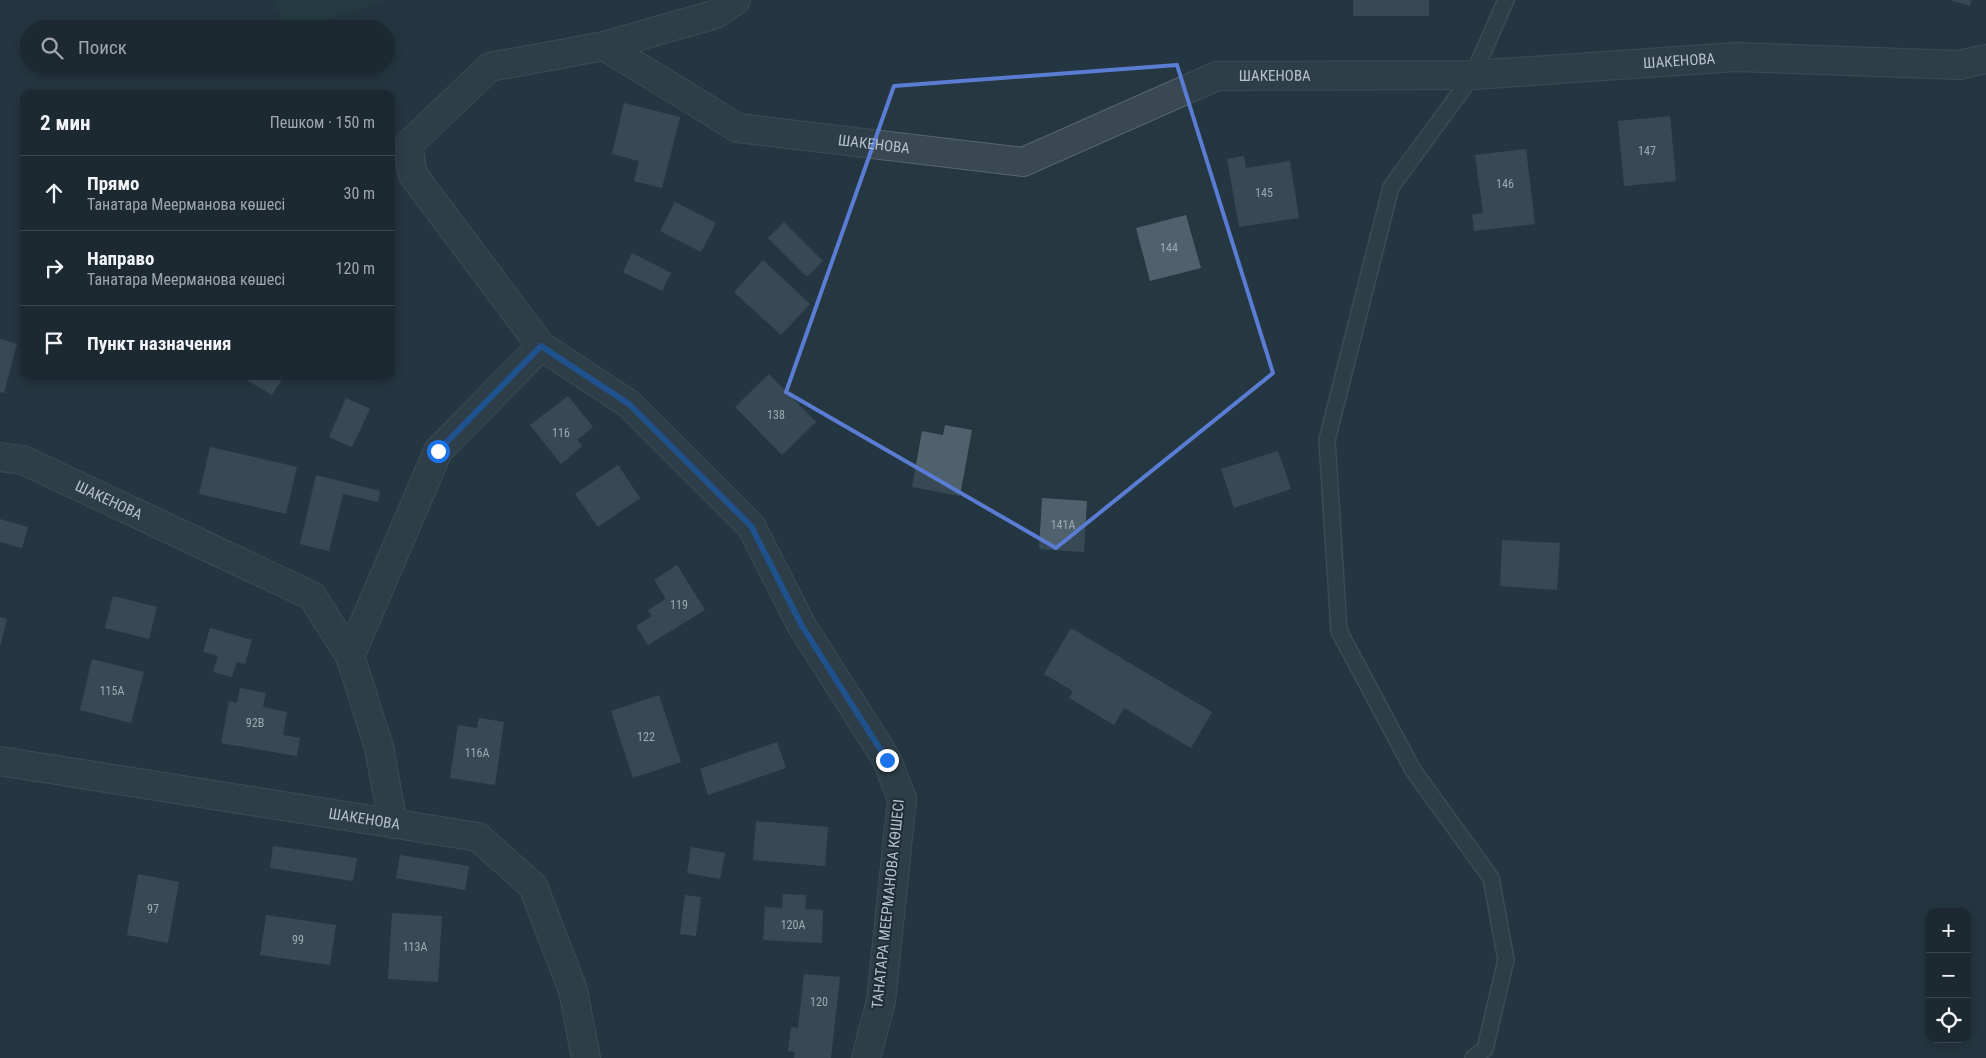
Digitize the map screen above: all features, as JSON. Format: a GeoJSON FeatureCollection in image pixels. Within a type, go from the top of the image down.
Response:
{"type":"FeatureCollection","features":[{"type":"Feature","properties":{"kind":"street","name":"ТАНАТАРА МЕЕРМАНОВА КӨШЕСІ"},"geometry":{"type":"LineString","coordinates":[[736,0],[716,14],[604,46],[490,67],[408,145],[413,175],[541,346],[629,404],[751,526],[802,626],[887,760],[902,799],[881,1001],[866,1058]]}},
{"type":"Feature","properties":{"kind":"street","name":"ШАКЕНОВА"},"geometry":{"type":"LineString","coordinates":[[604,46],[738,128],[1022,162],[1217,76],[1473,75],[1736,57],[1959,65],[1986,59]]}},
{"type":"Feature","properties":{"kind":"street"},"geometry":{"type":"LineString","coordinates":[[393,824],[379,747],[350,656],[438,451],[541,346]]}},
{"type":"Feature","properties":{"kind":"street","name":"ШАКЕНОВА"},"geometry":{"type":"LineString","coordinates":[[0,458],[23,460],[312,596],[350,656]]}},
{"type":"Feature","properties":{"kind":"street","name":"ШАКЕНОВА"},"geometry":{"type":"LineString","coordinates":[[0,761],[478,837],[533,886],[574,990],[586,1058]]}},
{"type":"Feature","properties":{"kind":"lane"},"geometry":{"type":"LineString","coordinates":[[1473,1058],[1485,1049],[1506,960],[1491,878],[1413,770],[1339,631],[1327,440],[1392,187],[1473,75],[1506,0]]}},
{"type":"Feature","properties":{"kind":"highlighted area"},"geometry":{"type":"Polygon","coordinates":[[[1177,65],[1273,373],[1056,548],[786,392],[894,86],[1177,65]]]}},
{"type":"Feature","properties":{"kind":"green space"},"geometry":{"type":"Polygon","coordinates":[[[276,0],[386,0],[325,20],[282,20],[276,0]]]}},
{"type":"Feature","properties":{"kind":"building"},"geometry":{"type":"Polygon","coordinates":[[[1353,0],[1429,0],[1429,16],[1353,16],[1353,0]]]}},
{"type":"Feature","properties":{"kind":"building"},"geometry":{"type":"Polygon","coordinates":[[[1950,0],[1972,0],[1970,6],[1950,0]]]}},
{"type":"Feature","properties":{"kind":"building"},"geometry":{"type":"Polygon","coordinates":[[[624,103],[680,117],[662,188],[634,181],[639,161],[612,154],[624,103]]]}},
{"type":"Feature","properties":{"kind":"building"},"geometry":{"type":"Polygon","coordinates":[[[1670,116],[1676,181],[1624,186],[1618,121],[1670,116]]]}},
{"type":"Feature","properties":{"kind":"building"},"geometry":{"type":"Polygon","coordinates":[[[1526,149],[1535,224],[1474,231],[1472,215],[1483,213],[1475,155],[1526,149]]]}},
{"type":"Feature","properties":{"kind":"building"},"geometry":{"type":"Polygon","coordinates":[[[1244,156],[1246,168],[1290,161],[1299,218],[1239,227],[1227,159],[1244,156]]]}},
{"type":"Feature","properties":{"kind":"building"},"geometry":{"type":"Polygon","coordinates":[[[675,202],[716,223],[701,252],[660,231],[675,202]]]}},
{"type":"Feature","properties":{"kind":"building"},"geometry":{"type":"Polygon","coordinates":[[[1186,215],[1201,268],[1150,281],[1136,228],[1186,215]]]}},
{"type":"Feature","properties":{"kind":"building"},"geometry":{"type":"Polygon","coordinates":[[[784,222],[823,261],[807,277],[768,238],[784,222]]]}},
{"type":"Feature","properties":{"kind":"building"},"geometry":{"type":"Polygon","coordinates":[[[632,253],[671,273],[662,291],[623,272],[632,253]]]}},
{"type":"Feature","properties":{"kind":"building"},"geometry":{"type":"Polygon","coordinates":[[[763,260],[810,304],[781,335],[734,292],[763,260]]]}},
{"type":"Feature","properties":{"kind":"building"},"geometry":{"type":"Polygon","coordinates":[[[0,339],[17,344],[4,393],[0,392],[0,339]]]}},
{"type":"Feature","properties":{"kind":"building"},"geometry":{"type":"Polygon","coordinates":[[[769,374],[816,422],[782,455],[735,407],[769,374]]]}},
{"type":"Feature","properties":{"kind":"building"},"geometry":{"type":"Polygon","coordinates":[[[247,380],[281,380],[272,395],[247,380]]]}},
{"type":"Feature","properties":{"kind":"building"},"geometry":{"type":"Polygon","coordinates":[[[568,396],[593,427],[577,440],[582,446],[561,464],[530,425],[568,396]]]}},
{"type":"Feature","properties":{"kind":"building"},"geometry":{"type":"Polygon","coordinates":[[[346,398],[370,409],[352,447],[329,437],[346,398]]]}},
{"type":"Feature","properties":{"kind":"building"},"geometry":{"type":"Polygon","coordinates":[[[945,425],[972,430],[960,496],[912,487],[922,431],[943,435],[945,425]]]}},
{"type":"Feature","properties":{"kind":"building"},"geometry":{"type":"Polygon","coordinates":[[[210,447],[297,467],[286,514],[199,494],[210,447]]]}},
{"type":"Feature","properties":{"kind":"building"},"geometry":{"type":"Polygon","coordinates":[[[1278,451],[1291,489],[1234,508],[1221,469],[1278,451]]]}},
{"type":"Feature","properties":{"kind":"building"},"geometry":{"type":"Polygon","coordinates":[[[618,465],[640,498],[598,527],[575,494],[618,465]]]}},
{"type":"Feature","properties":{"kind":"building"},"geometry":{"type":"Polygon","coordinates":[[[316,475],[380,491],[378,502],[343,494],[329,551],[300,544],[316,475]]]}},
{"type":"Feature","properties":{"kind":"building"},"geometry":{"type":"Polygon","coordinates":[[[1042,498],[1087,501],[1084,552],[1039,549],[1042,498]]]}},
{"type":"Feature","properties":{"kind":"building"},"geometry":{"type":"Polygon","coordinates":[[[0,519],[28,527],[22,548],[0,542],[0,519]]]}},
{"type":"Feature","properties":{"kind":"building"},"geometry":{"type":"Polygon","coordinates":[[[1502,540],[1560,543],[1557,590],[1500,586],[1502,540]]]}},
{"type":"Feature","properties":{"kind":"building"},"geometry":{"type":"Polygon","coordinates":[[[677,565],[705,610],[648,645],[636,626],[652,616],[648,610],[666,599],[654,580],[677,565]]]}},
{"type":"Feature","properties":{"kind":"building"},"geometry":{"type":"Polygon","coordinates":[[[113,596],[157,607],[149,639],[105,628],[113,596]]]}},
{"type":"Feature","properties":{"kind":"building"},"geometry":{"type":"Polygon","coordinates":[[[0,617],[7,619],[1,644],[0,644],[0,617]]]}},
{"type":"Feature","properties":{"kind":"building"},"geometry":{"type":"Polygon","coordinates":[[[210,628],[252,640],[245,664],[237,662],[232,677],[213,672],[218,656],[203,652],[210,628]]]}},
{"type":"Feature","properties":{"kind":"building"},"geometry":{"type":"Polygon","coordinates":[[[1071,628],[1212,712],[1191,748],[1124,708],[1114,725],[1069,698],[1073,691],[1044,674],[1071,628]]]}},
{"type":"Feature","properties":{"kind":"building"},"geometry":{"type":"Polygon","coordinates":[[[92,659],[144,672],[131,723],[80,710],[92,659]]]}},
{"type":"Feature","properties":{"kind":"building"},"geometry":{"type":"Polygon","coordinates":[[[240,688],[266,693],[263,707],[287,712],[283,735],[300,738],[297,756],[221,743],[229,701],[237,703],[240,688]]]}},
{"type":"Feature","properties":{"kind":"building"},"geometry":{"type":"Polygon","coordinates":[[[659,695],[681,762],[633,778],[611,711],[659,695]]]}},
{"type":"Feature","properties":{"kind":"building"},"geometry":{"type":"Polygon","coordinates":[[[479,718],[504,722],[495,785],[450,778],[458,725],[477,728],[479,718]]]}},
{"type":"Feature","properties":{"kind":"building"},"geometry":{"type":"Polygon","coordinates":[[[777,742],[786,768],[708,795],[700,769],[777,742]]]}},
{"type":"Feature","properties":{"kind":"building"},"geometry":{"type":"Polygon","coordinates":[[[756,821],[828,827],[825,866],[753,860],[756,821]]]}},
{"type":"Feature","properties":{"kind":"building"},"geometry":{"type":"Polygon","coordinates":[[[273,846],[357,858],[353,881],[270,868],[273,846]]]}},
{"type":"Feature","properties":{"kind":"building"},"geometry":{"type":"Polygon","coordinates":[[[691,847],[725,853],[720,879],[687,873],[691,847]]]}},
{"type":"Feature","properties":{"kind":"building"},"geometry":{"type":"Polygon","coordinates":[[[400,855],[469,866],[465,890],[396,878],[400,855]]]}},
{"type":"Feature","properties":{"kind":"building"},"geometry":{"type":"Polygon","coordinates":[[[138,874],[179,882],[168,943],[127,935],[138,874]]]}},
{"type":"Feature","properties":{"kind":"building"},"geometry":{"type":"Polygon","coordinates":[[[783,894],[806,895],[805,909],[823,910],[822,943],[763,940],[765,907],[782,908],[783,894]]]}},
{"type":"Feature","properties":{"kind":"building"},"geometry":{"type":"Polygon","coordinates":[[[685,895],[701,897],[696,936],[680,934],[685,895]]]}},
{"type":"Feature","properties":{"kind":"building"},"geometry":{"type":"Polygon","coordinates":[[[392,913],[442,916],[438,982],[388,979],[392,913]]]}},
{"type":"Feature","properties":{"kind":"building"},"geometry":{"type":"Polygon","coordinates":[[[266,915],[336,925],[330,965],[260,955],[266,915]]]}},
{"type":"Feature","properties":{"kind":"building"},"geometry":{"type":"Polygon","coordinates":[[[804,974],[840,977],[831,1058],[794,1058],[795,1052],[788,1051],[791,1027],[798,1028],[804,974]]]}},
{"type":"Feature","properties":{"kind":"route"},"geometry":{"type":"LineString","coordinates":[[438,451],[541,346],[629,404],[751,526],[802,626],[887,760]]}}]}
